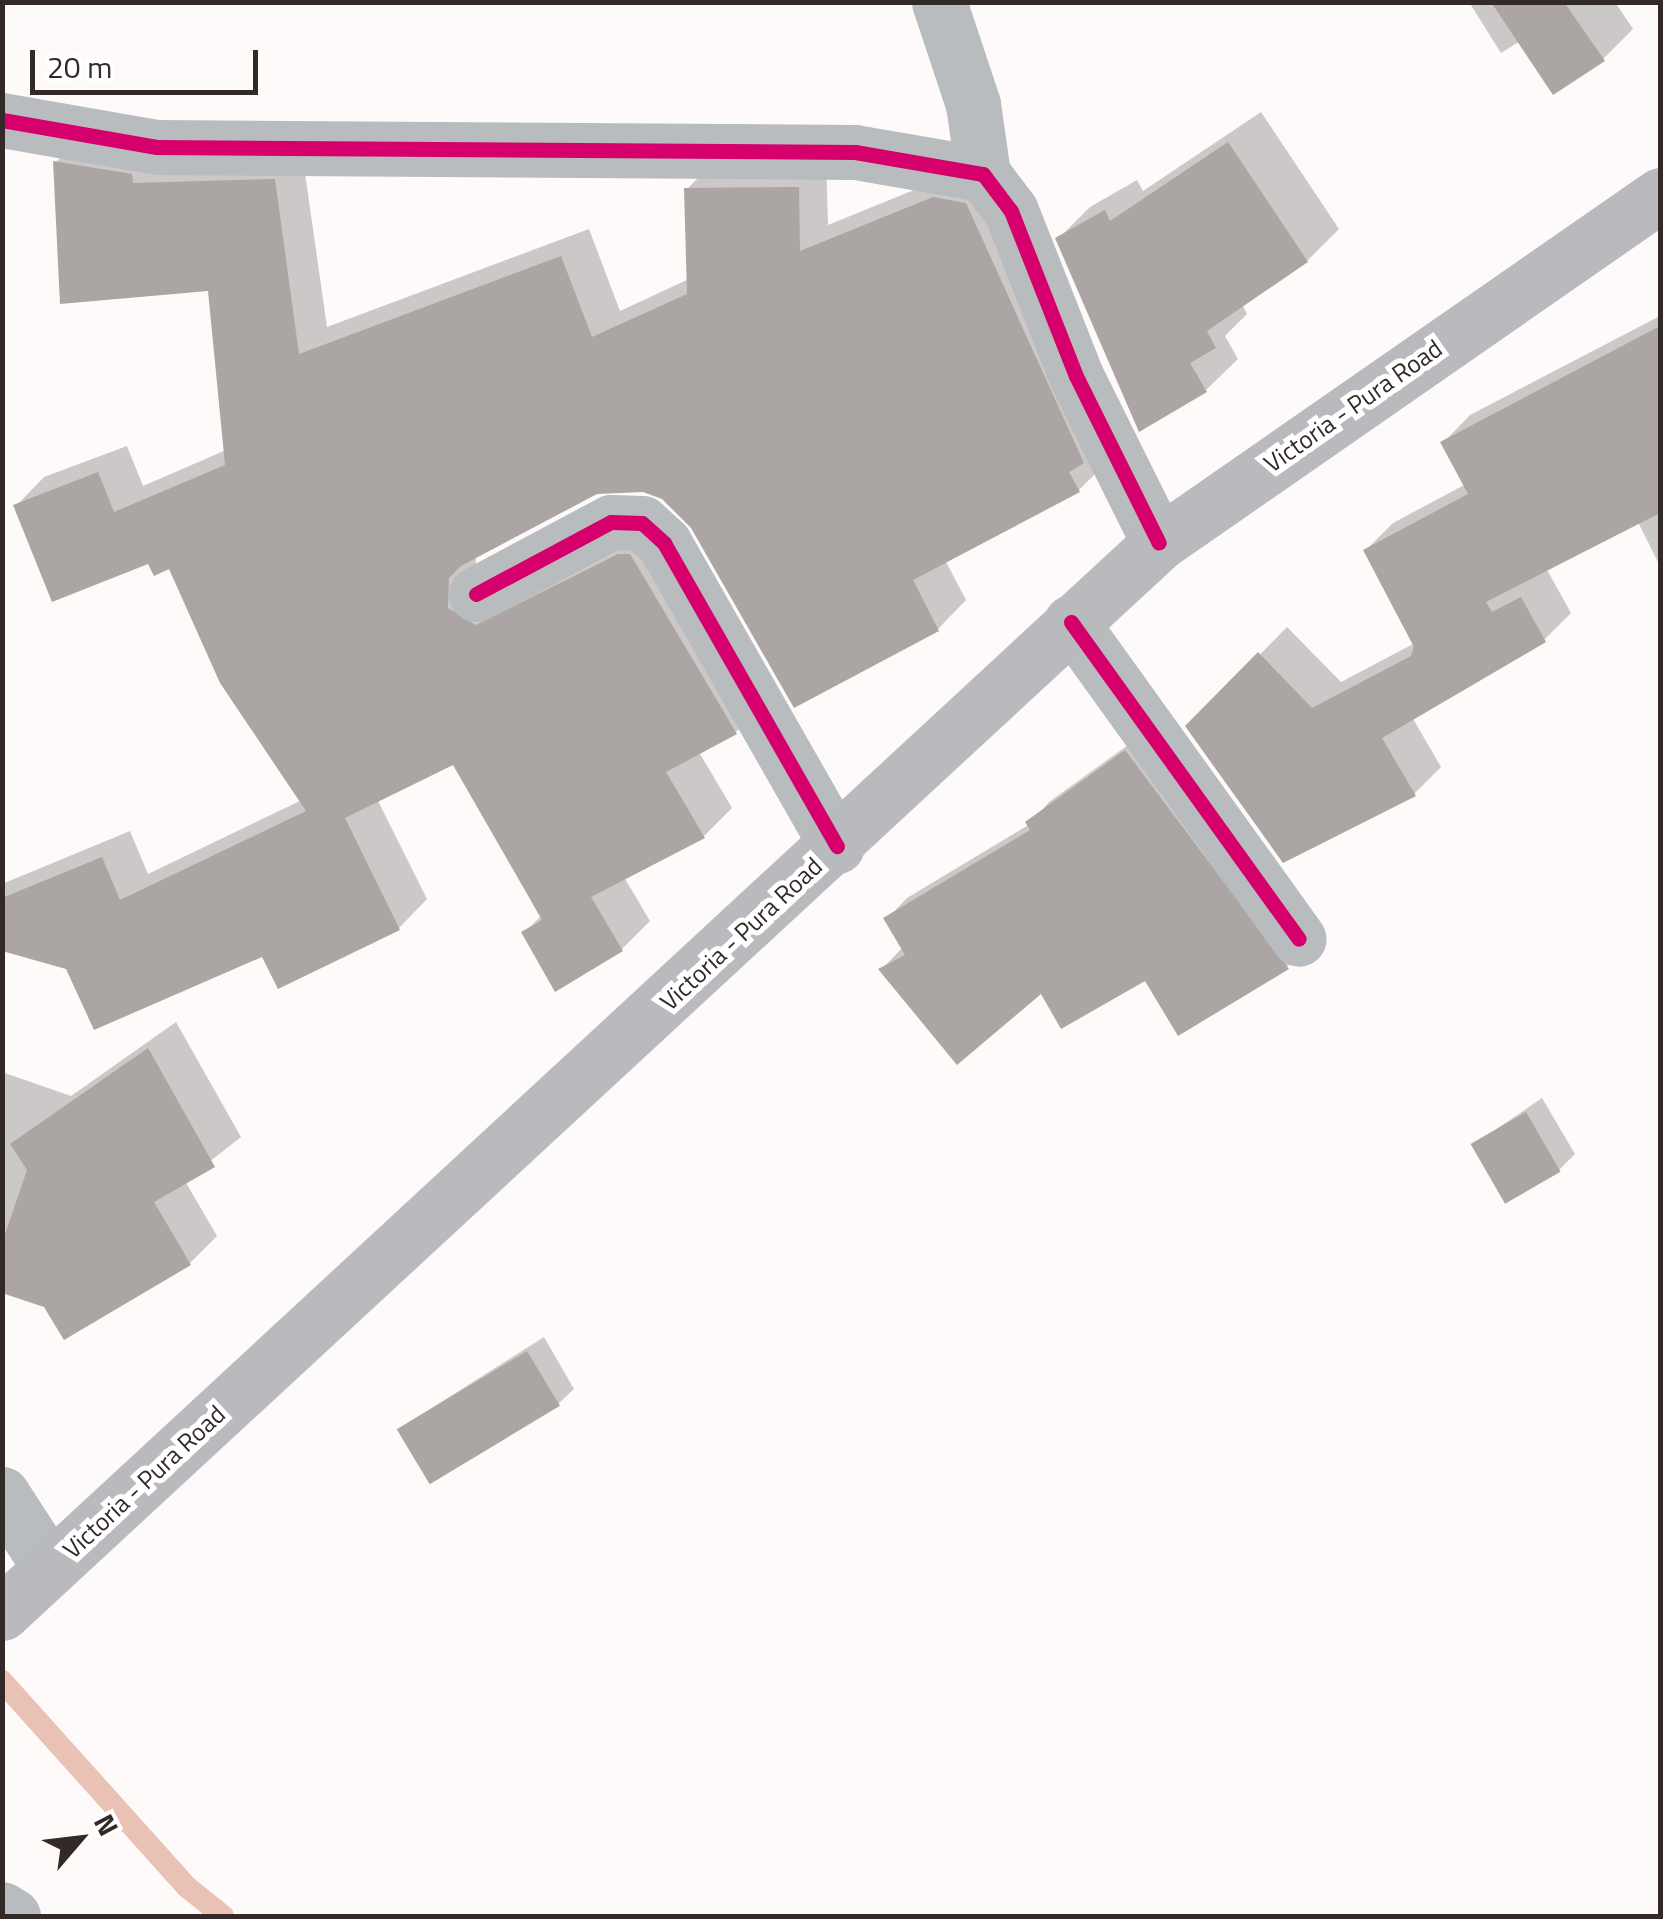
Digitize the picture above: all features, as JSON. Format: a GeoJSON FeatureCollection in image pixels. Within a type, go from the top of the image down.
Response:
{"type":"FeatureCollection","features":[{"type":"Feature","properties":{"kind":"main road","name":"Victoria - Pura Road"},"geometry":{"type":"LineString","coordinates":[[2,1612],[836,846],[1070,622],[1159,543],[1660,195]]}},
{"type":"Feature","properties":{"kind":"street"},"geometry":{"type":"LineString","coordinates":[[939,2],[973,104],[982,174],[1011,212],[1076,376],[1159,543]]}},
{"type":"Feature","properties":{"kind":"street"},"geometry":{"type":"LineString","coordinates":[[2,120],[157,147],[855,152],[982,174]]}},
{"type":"Feature","properties":{"kind":"street"},"geometry":{"type":"LineString","coordinates":[[476,594],[612,522],[642,523],[664,543],[836,846]]}},
{"type":"Feature","properties":{"kind":"street"},"geometry":{"type":"LineString","coordinates":[[1070,622],[1300,940]]}},
{"type":"Feature","properties":{"kind":"street"},"geometry":{"type":"LineString","coordinates":[[2,1494],[50,1568]]}},
{"type":"Feature","properties":{"kind":"street"},"geometry":{"type":"LineString","coordinates":[[2,1909],[13,1916]]}},
{"type":"Feature","properties":{"kind":"building"},"geometry":{"type":"Polygon","coordinates":[[[1491,2],[1564,2],[1605,61],[1553,95],[1491,2]]]}},
{"type":"Feature","properties":{"kind":"building"},"geometry":{"type":"Polygon","coordinates":[[[1228,142],[1308,262],[1207,331],[1216,348],[1190,363],[1207,392],[1139,432],[1055,238],[1105,210],[1110,221],[1228,142]]]}},
{"type":"Feature","properties":{"kind":"building"},"geometry":{"type":"Polygon","coordinates":[[[53,161],[132,174],[133,183],[275,179],[299,354],[561,256],[592,337],[687,294],[684,188],[799,187],[800,251],[933,197],[966,203],[1084,463],[1069,472],[1080,492],[913,580],[939,631],[794,708],[691,528],[662,499],[643,492],[597,494],[461,566],[449,578],[448,608],[476,625],[618,554],[630,554],[737,734],[666,772],[705,838],[591,897],[623,951],[555,992],[521,932],[542,920],[453,765],[345,818],[400,930],[278,989],[262,957],[94,1030],[66,969],[2,951],[2,898],[102,857],[120,900],[306,811],[220,683],[169,569],[154,576],[148,564],[52,602],[13,505],[98,472],[114,512],[225,465],[208,291],[60,304],[53,161]]]}},
{"type":"Feature","properties":{"kind":"building"},"geometry":{"type":"Polygon","coordinates":[[[1660,326],[1660,513],[1486,602],[1492,612],[1521,597],[1546,642],[1382,738],[1416,796],[1283,863],[1185,726],[1258,652],[1312,708],[1411,656],[1414,647],[1363,550],[1468,494],[1440,442],[1660,326]]]}},
{"type":"Feature","properties":{"kind":"building"},"geometry":{"type":"Polygon","coordinates":[[[1125,750],[1289,969],[1178,1036],[1145,981],[1061,1029],[1041,994],[957,1065],[878,969],[905,955],[883,918],[1030,830],[1025,822],[1125,750]]]}},
{"type":"Feature","properties":{"kind":"building"},"geometry":{"type":"Polygon","coordinates":[[[148,1048],[215,1167],[154,1202],[191,1265],[64,1340],[44,1307],[2,1293],[2,1243],[27,1170],[10,1144],[148,1048]]]}},
{"type":"Feature","properties":{"kind":"building"},"geometry":{"type":"Polygon","coordinates":[[[1526,1112],[1560,1172],[1505,1204],[1471,1144],[1526,1112]]]}},
{"type":"Feature","properties":{"kind":"building"},"geometry":{"type":"Polygon","coordinates":[[[527,1351],[560,1406],[430,1484],[397,1429],[527,1351]]]}},
{"type":"Feature","properties":{"kind":"waterway"},"geometry":{"type":"LineString","coordinates":[[2,1681],[187,1887],[223,1916]]}},
{"type":"Feature","properties":{"kind":"cycle path"},"geometry":{"type":"LineString","coordinates":[[2,120],[157,147],[855,152],[983,174],[1011,211],[1076,376],[1159,543]]}},
{"type":"Feature","properties":{"kind":"cycle path"},"geometry":{"type":"LineString","coordinates":[[476,594],[611,522],[642,523],[664,543],[837,846]]}},
{"type":"Feature","properties":{"kind":"cycle path"},"geometry":{"type":"LineString","coordinates":[[1071,622],[1299,939]]}}]}
